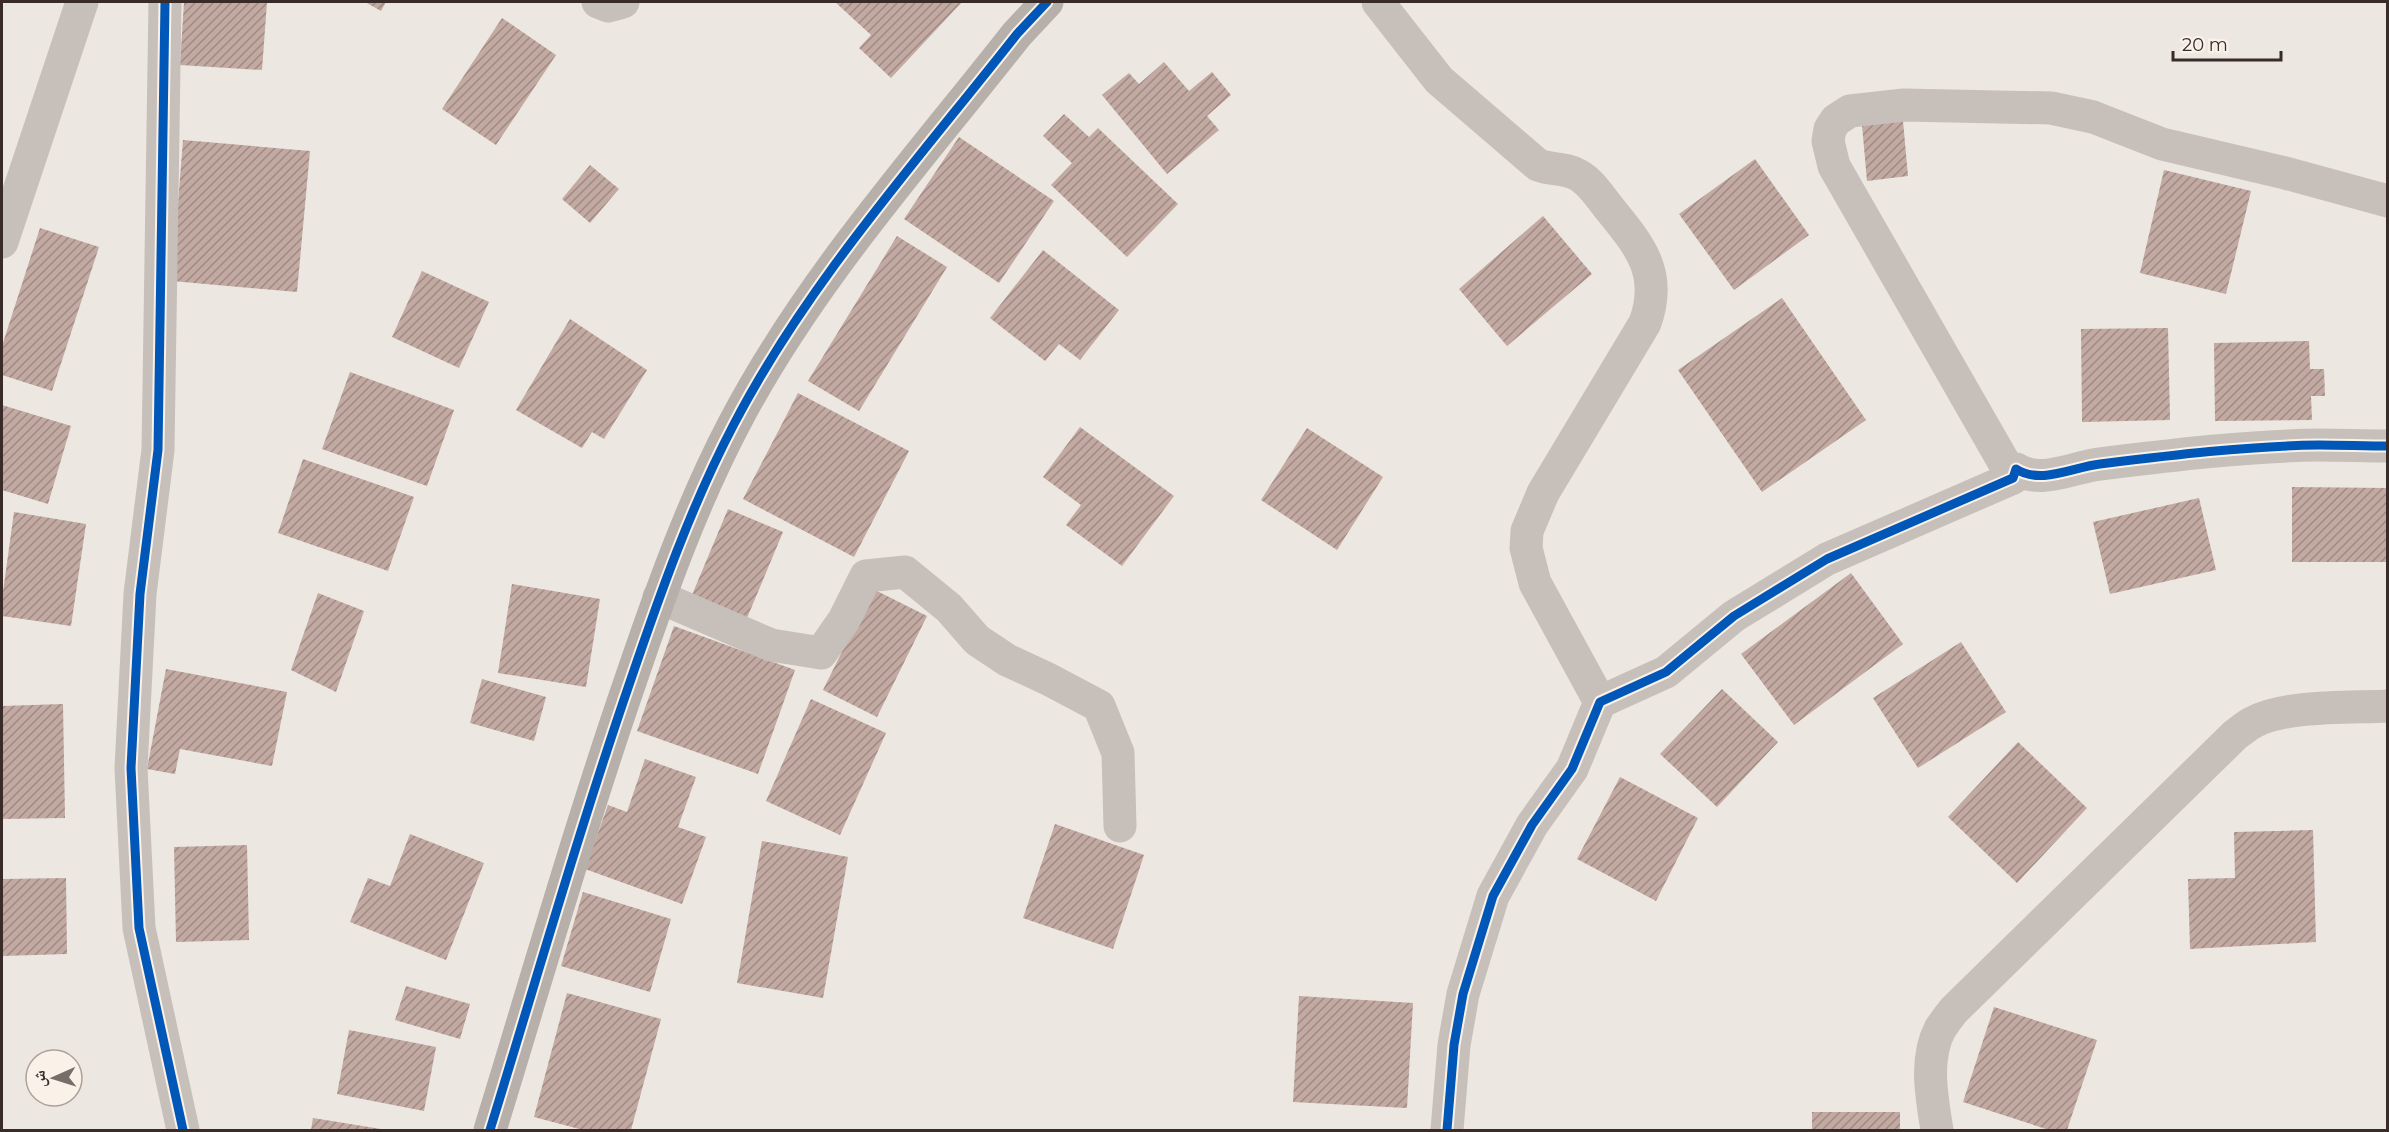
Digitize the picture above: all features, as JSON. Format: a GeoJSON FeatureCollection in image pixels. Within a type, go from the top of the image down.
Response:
{"type":"FeatureCollection","features":[{"type":"Feature","properties":{"kind":"street"},"geometry":{"type":"LineString","coordinates":[[2,242],[82,2]]}},
{"type":"Feature","properties":{"kind":"street"},"geometry":{"type":"LineString","coordinates":[[165,2],[158,450],[140,594],[131,768],[139,928],[183,1131]]}},
{"type":"Feature","properties":{"kind":"street"},"geometry":{"type":"LineString","coordinates":[[598,2],[608,6],[623,2]]}},
{"type":"Feature","properties":{"kind":"street"},"geometry":{"type":"LineString","coordinates":[[490,1131],[605,754],[659,597],[710,474],[735,423],[766,369],[834,265],[1017,34],[1047,2]]}},
{"type":"Feature","properties":{"kind":"street"},"geometry":{"type":"LineString","coordinates":[[1378,2],[1439,80],[1477,114],[1538,165],[1547,169],[1574,172],[1588,182],[1631,235],[1652,276],[1651,306],[1641,330],[1543,493],[1527,531],[1526,548],[1535,583],[1600,702]]}},
{"type":"Feature","properties":{"kind":"street"},"geometry":{"type":"LineString","coordinates":[[2013,478],[1834,166],[1828,141],[1830,129],[1836,120],[1850,111],[1904,105],[2030,107],[2071,111],[2162,144],[2285,173],[2388,201]]}},
{"type":"Feature","properties":{"kind":"street"},"geometry":{"type":"LineString","coordinates":[[1447,1131],[1454,1045],[1463,994],[1493,896],[1532,825],[1572,769],[1600,702],[1666,672],[1734,616],[1827,559],[2013,478],[2016,469],[2026,475],[2041,477],[2097,464],[2203,452],[2318,445],[2388,446]]}},
{"type":"Feature","properties":{"kind":"street"},"geometry":{"type":"LineString","coordinates":[[659,597],[771,645],[821,653],[844,620],[866,576],[905,572],[949,608],[976,640],[1007,660],[1099,706],[1119,753],[1120,826]]}},
{"type":"Feature","properties":{"kind":"street"},"geometry":{"type":"LineString","coordinates":[[1937,1131],[1932,1098],[1933,1049],[1940,1029],[1954,1010],[2235,735],[2255,721],[2277,714],[2305,710],[2388,706]]}},
{"type":"Feature","properties":{"kind":"building"},"geometry":{"type":"Polygon","coordinates":[[[184,2],[267,2],[262,70],[180,65],[184,2]]]}},
{"type":"Feature","properties":{"kind":"building"},"geometry":{"type":"Polygon","coordinates":[[[365,2],[386,2],[381,11],[365,2]]]}},
{"type":"Feature","properties":{"kind":"building"},"geometry":{"type":"Polygon","coordinates":[[[835,2],[962,2],[891,78],[859,48],[871,35],[835,2]]]}},
{"type":"Feature","properties":{"kind":"building"},"geometry":{"type":"Polygon","coordinates":[[[502,18],[556,55],[496,145],[442,109],[502,18]]]}},
{"type":"Feature","properties":{"kind":"building"},"geometry":{"type":"Polygon","coordinates":[[[1164,62],[1189,91],[1212,72],[1231,95],[1207,116],[1219,130],[1167,174],[1102,95],[1129,73],[1139,84],[1164,62]]]}},
{"type":"Feature","properties":{"kind":"building"},"geometry":{"type":"Polygon","coordinates":[[[1064,114],[1089,137],[1098,128],[1178,204],[1127,257],[1051,185],[1072,163],[1043,136],[1064,114]]]}},
{"type":"Feature","properties":{"kind":"building"},"geometry":{"type":"Polygon","coordinates":[[[1903,121],[1908,176],[1867,181],[1862,125],[1903,121]]]}},
{"type":"Feature","properties":{"kind":"building"},"geometry":{"type":"Polygon","coordinates":[[[959,137],[1054,201],[999,283],[904,219],[959,137]]]}},
{"type":"Feature","properties":{"kind":"building"},"geometry":{"type":"Polygon","coordinates":[[[183,140],[310,151],[297,292],[172,281],[183,140]]]}},
{"type":"Feature","properties":{"kind":"building"},"geometry":{"type":"Polygon","coordinates":[[[1755,159],[1809,235],[1734,290],[1679,214],[1755,159]]]}},
{"type":"Feature","properties":{"kind":"building"},"geometry":{"type":"Polygon","coordinates":[[[590,165],[619,189],[590,223],[562,199],[590,165]]]}},
{"type":"Feature","properties":{"kind":"building"},"geometry":{"type":"Polygon","coordinates":[[[2164,170],[2251,191],[2226,294],[2140,273],[2164,170]]]}},
{"type":"Feature","properties":{"kind":"building"},"geometry":{"type":"Polygon","coordinates":[[[1543,216],[1592,274],[1507,346],[1459,289],[1543,216]]]}},
{"type":"Feature","properties":{"kind":"building"},"geometry":{"type":"Polygon","coordinates":[[[40,228],[99,247],[52,391],[2,375],[2,346],[40,228]]]}},
{"type":"Feature","properties":{"kind":"building"},"geometry":{"type":"Polygon","coordinates":[[[897,236],[947,267],[859,411],[808,381],[897,236]]]}},
{"type":"Feature","properties":{"kind":"building"},"geometry":{"type":"Polygon","coordinates":[[[1043,250],[1119,310],[1080,360],[1059,344],[1045,361],[990,318],[1043,250]]]}},
{"type":"Feature","properties":{"kind":"building"},"geometry":{"type":"Polygon","coordinates":[[[422,271],[489,302],[459,368],[392,337],[422,271]]]}},
{"type":"Feature","properties":{"kind":"building"},"geometry":{"type":"Polygon","coordinates":[[[1782,298],[1866,420],[1762,492],[1678,370],[1782,298]]]}},
{"type":"Feature","properties":{"kind":"building"},"geometry":{"type":"Polygon","coordinates":[[[570,319],[647,370],[604,439],[592,432],[582,448],[516,410],[570,319]]]}},
{"type":"Feature","properties":{"kind":"building"},"geometry":{"type":"Polygon","coordinates":[[[2168,328],[2170,420],[2082,422],[2081,329],[2168,328]]]}},
{"type":"Feature","properties":{"kind":"building"},"geometry":{"type":"Polygon","coordinates":[[[2309,341],[2310,369],[2324,369],[2325,396],[2311,396],[2312,420],[2215,421],[2214,343],[2309,341]]]}},
{"type":"Feature","properties":{"kind":"building"},"geometry":{"type":"Polygon","coordinates":[[[350,372],[454,410],[427,486],[322,449],[350,372]]]}},
{"type":"Feature","properties":{"kind":"building"},"geometry":{"type":"Polygon","coordinates":[[[798,393],[909,451],[854,557],[743,499],[798,393]]]}},
{"type":"Feature","properties":{"kind":"building"},"geometry":{"type":"Polygon","coordinates":[[[2,405],[71,426],[48,504],[2,490],[2,405]]]}},
{"type":"Feature","properties":{"kind":"building"},"geometry":{"type":"Polygon","coordinates":[[[1080,427],[1174,496],[1122,566],[1066,525],[1081,505],[1043,477],[1080,427]]]}},
{"type":"Feature","properties":{"kind":"building"},"geometry":{"type":"Polygon","coordinates":[[[1307,428],[1383,477],[1337,550],[1261,500],[1307,428]]]}},
{"type":"Feature","properties":{"kind":"building"},"geometry":{"type":"Polygon","coordinates":[[[303,459],[414,497],[388,571],[278,533],[303,459]]]}},
{"type":"Feature","properties":{"kind":"building"},"geometry":{"type":"Polygon","coordinates":[[[2292,487],[2388,488],[2388,562],[2292,562],[2292,487]]]}},
{"type":"Feature","properties":{"kind":"building"},"geometry":{"type":"Polygon","coordinates":[[[2199,498],[2216,570],[2110,594],[2093,522],[2199,498]]]}},
{"type":"Feature","properties":{"kind":"building"},"geometry":{"type":"Polygon","coordinates":[[[728,509],[783,532],[747,618],[692,595],[728,509]]]}},
{"type":"Feature","properties":{"kind":"building"},"geometry":{"type":"Polygon","coordinates":[[[14,512],[86,524],[71,626],[2,616],[2,599],[14,512]]]}},
{"type":"Feature","properties":{"kind":"building"},"geometry":{"type":"Polygon","coordinates":[[[1851,573],[1903,644],[1794,725],[1741,654],[1851,573]]]}},
{"type":"Feature","properties":{"kind":"building"},"geometry":{"type":"Polygon","coordinates":[[[512,584],[600,599],[586,687],[498,673],[512,584]]]}},
{"type":"Feature","properties":{"kind":"building"},"geometry":{"type":"Polygon","coordinates":[[[873,589],[927,616],[877,717],[823,690],[873,589]]]}},
{"type":"Feature","properties":{"kind":"building"},"geometry":{"type":"Polygon","coordinates":[[[318,593],[364,611],[336,692],[291,670],[318,593]]]}},
{"type":"Feature","properties":{"kind":"building"},"geometry":{"type":"Polygon","coordinates":[[[674,626],[795,670],[758,774],[637,731],[674,626]]]}},
{"type":"Feature","properties":{"kind":"building"},"geometry":{"type":"Polygon","coordinates":[[[1961,642],[2006,712],[1918,768],[1873,698],[1961,642]]]}},
{"type":"Feature","properties":{"kind":"building"},"geometry":{"type":"Polygon","coordinates":[[[166,669],[287,692],[272,766],[180,749],[175,774],[147,769],[166,669]]]}},
{"type":"Feature","properties":{"kind":"building"},"geometry":{"type":"Polygon","coordinates":[[[482,679],[546,697],[534,741],[470,723],[482,679]]]}},
{"type":"Feature","properties":{"kind":"building"},"geometry":{"type":"Polygon","coordinates":[[[1722,689],[1778,742],[1717,807],[1660,754],[1722,689]]]}},
{"type":"Feature","properties":{"kind":"building"},"geometry":{"type":"Polygon","coordinates":[[[811,699],[886,733],[840,835],[766,801],[811,699]]]}},
{"type":"Feature","properties":{"kind":"building"},"geometry":{"type":"Polygon","coordinates":[[[63,704],[65,818],[2,819],[2,706],[63,704]]]}},
{"type":"Feature","properties":{"kind":"building"},"geometry":{"type":"Polygon","coordinates":[[[2018,742],[2087,808],[2017,883],[1948,817],[2018,742]]]}},
{"type":"Feature","properties":{"kind":"building"},"geometry":{"type":"Polygon","coordinates":[[[645,759],[696,777],[678,827],[706,837],[682,904],[585,869],[608,805],[627,812],[645,759]]]}},
{"type":"Feature","properties":{"kind":"building"},"geometry":{"type":"Polygon","coordinates":[[[1620,777],[1698,818],[1656,901],[1577,859],[1620,777]]]}},
{"type":"Feature","properties":{"kind":"building"},"geometry":{"type":"Polygon","coordinates":[[[1055,824],[1144,855],[1113,949],[1023,918],[1055,824]]]}},
{"type":"Feature","properties":{"kind":"building"},"geometry":{"type":"Polygon","coordinates":[[[2313,830],[2316,942],[2190,949],[2188,879],[2235,878],[2234,832],[2313,830]]]}},
{"type":"Feature","properties":{"kind":"building"},"geometry":{"type":"Polygon","coordinates":[[[410,834],[484,863],[446,960],[350,922],[368,878],[390,886],[410,834]]]}},
{"type":"Feature","properties":{"kind":"building"},"geometry":{"type":"Polygon","coordinates":[[[762,841],[848,857],[823,998],[737,983],[762,841]]]}},
{"type":"Feature","properties":{"kind":"building"},"geometry":{"type":"Polygon","coordinates":[[[247,845],[249,940],[176,942],[174,847],[247,845]]]}},
{"type":"Feature","properties":{"kind":"building"},"geometry":{"type":"Polygon","coordinates":[[[66,878],[67,954],[2,956],[2,879],[66,878]]]}},
{"type":"Feature","properties":{"kind":"building"},"geometry":{"type":"Polygon","coordinates":[[[583,892],[671,919],[650,992],[561,966],[583,892]]]}},
{"type":"Feature","properties":{"kind":"building"},"geometry":{"type":"Polygon","coordinates":[[[406,986],[470,1004],[460,1039],[395,1020],[406,986]]]}},
{"type":"Feature","properties":{"kind":"building"},"geometry":{"type":"Polygon","coordinates":[[[567,993],[661,1019],[631,1130],[583,1130],[534,1117],[567,993]]]}},
{"type":"Feature","properties":{"kind":"building"},"geometry":{"type":"Polygon","coordinates":[[[1299,996],[1413,1003],[1407,1108],[1293,1102],[1299,996]]]}},
{"type":"Feature","properties":{"kind":"building"},"geometry":{"type":"Polygon","coordinates":[[[1994,1007],[2097,1040],[2067,1130],[2049,1130],[1963,1102],[1994,1007]]]}},
{"type":"Feature","properties":{"kind":"building"},"geometry":{"type":"Polygon","coordinates":[[[349,1030],[436,1047],[424,1111],[337,1094],[349,1030]]]}},
{"type":"Feature","properties":{"kind":"building"},"geometry":{"type":"Polygon","coordinates":[[[1812,1112],[1900,1112],[1900,1130],[1812,1130],[1812,1112]]]}},
{"type":"Feature","properties":{"kind":"building"},"geometry":{"type":"Polygon","coordinates":[[[313,1118],[381,1129],[381,1130],[311,1130],[313,1118]]]}},
{"type":"Feature","properties":{"kind":"cycle path"},"geometry":{"type":"LineString","coordinates":[[165,2],[158,450],[140,594],[131,768],[139,928],[183,1130]]}},
{"type":"Feature","properties":{"kind":"cycle path"},"geometry":{"type":"LineString","coordinates":[[490,1130],[611,738],[677,551],[718,455],[763,372],[830,271],[903,175],[1017,34],[1047,2]]}},
{"type":"Feature","properties":{"kind":"cycle path"},"geometry":{"type":"LineString","coordinates":[[1447,1130],[1454,1045],[1463,994],[1493,896],[1532,825],[1572,769],[1600,702],[1666,672],[1734,616],[1827,559],[2013,478],[2016,469],[2026,474],[2046,475],[2100,464],[2237,449],[2319,445],[2388,446]]}}]}
